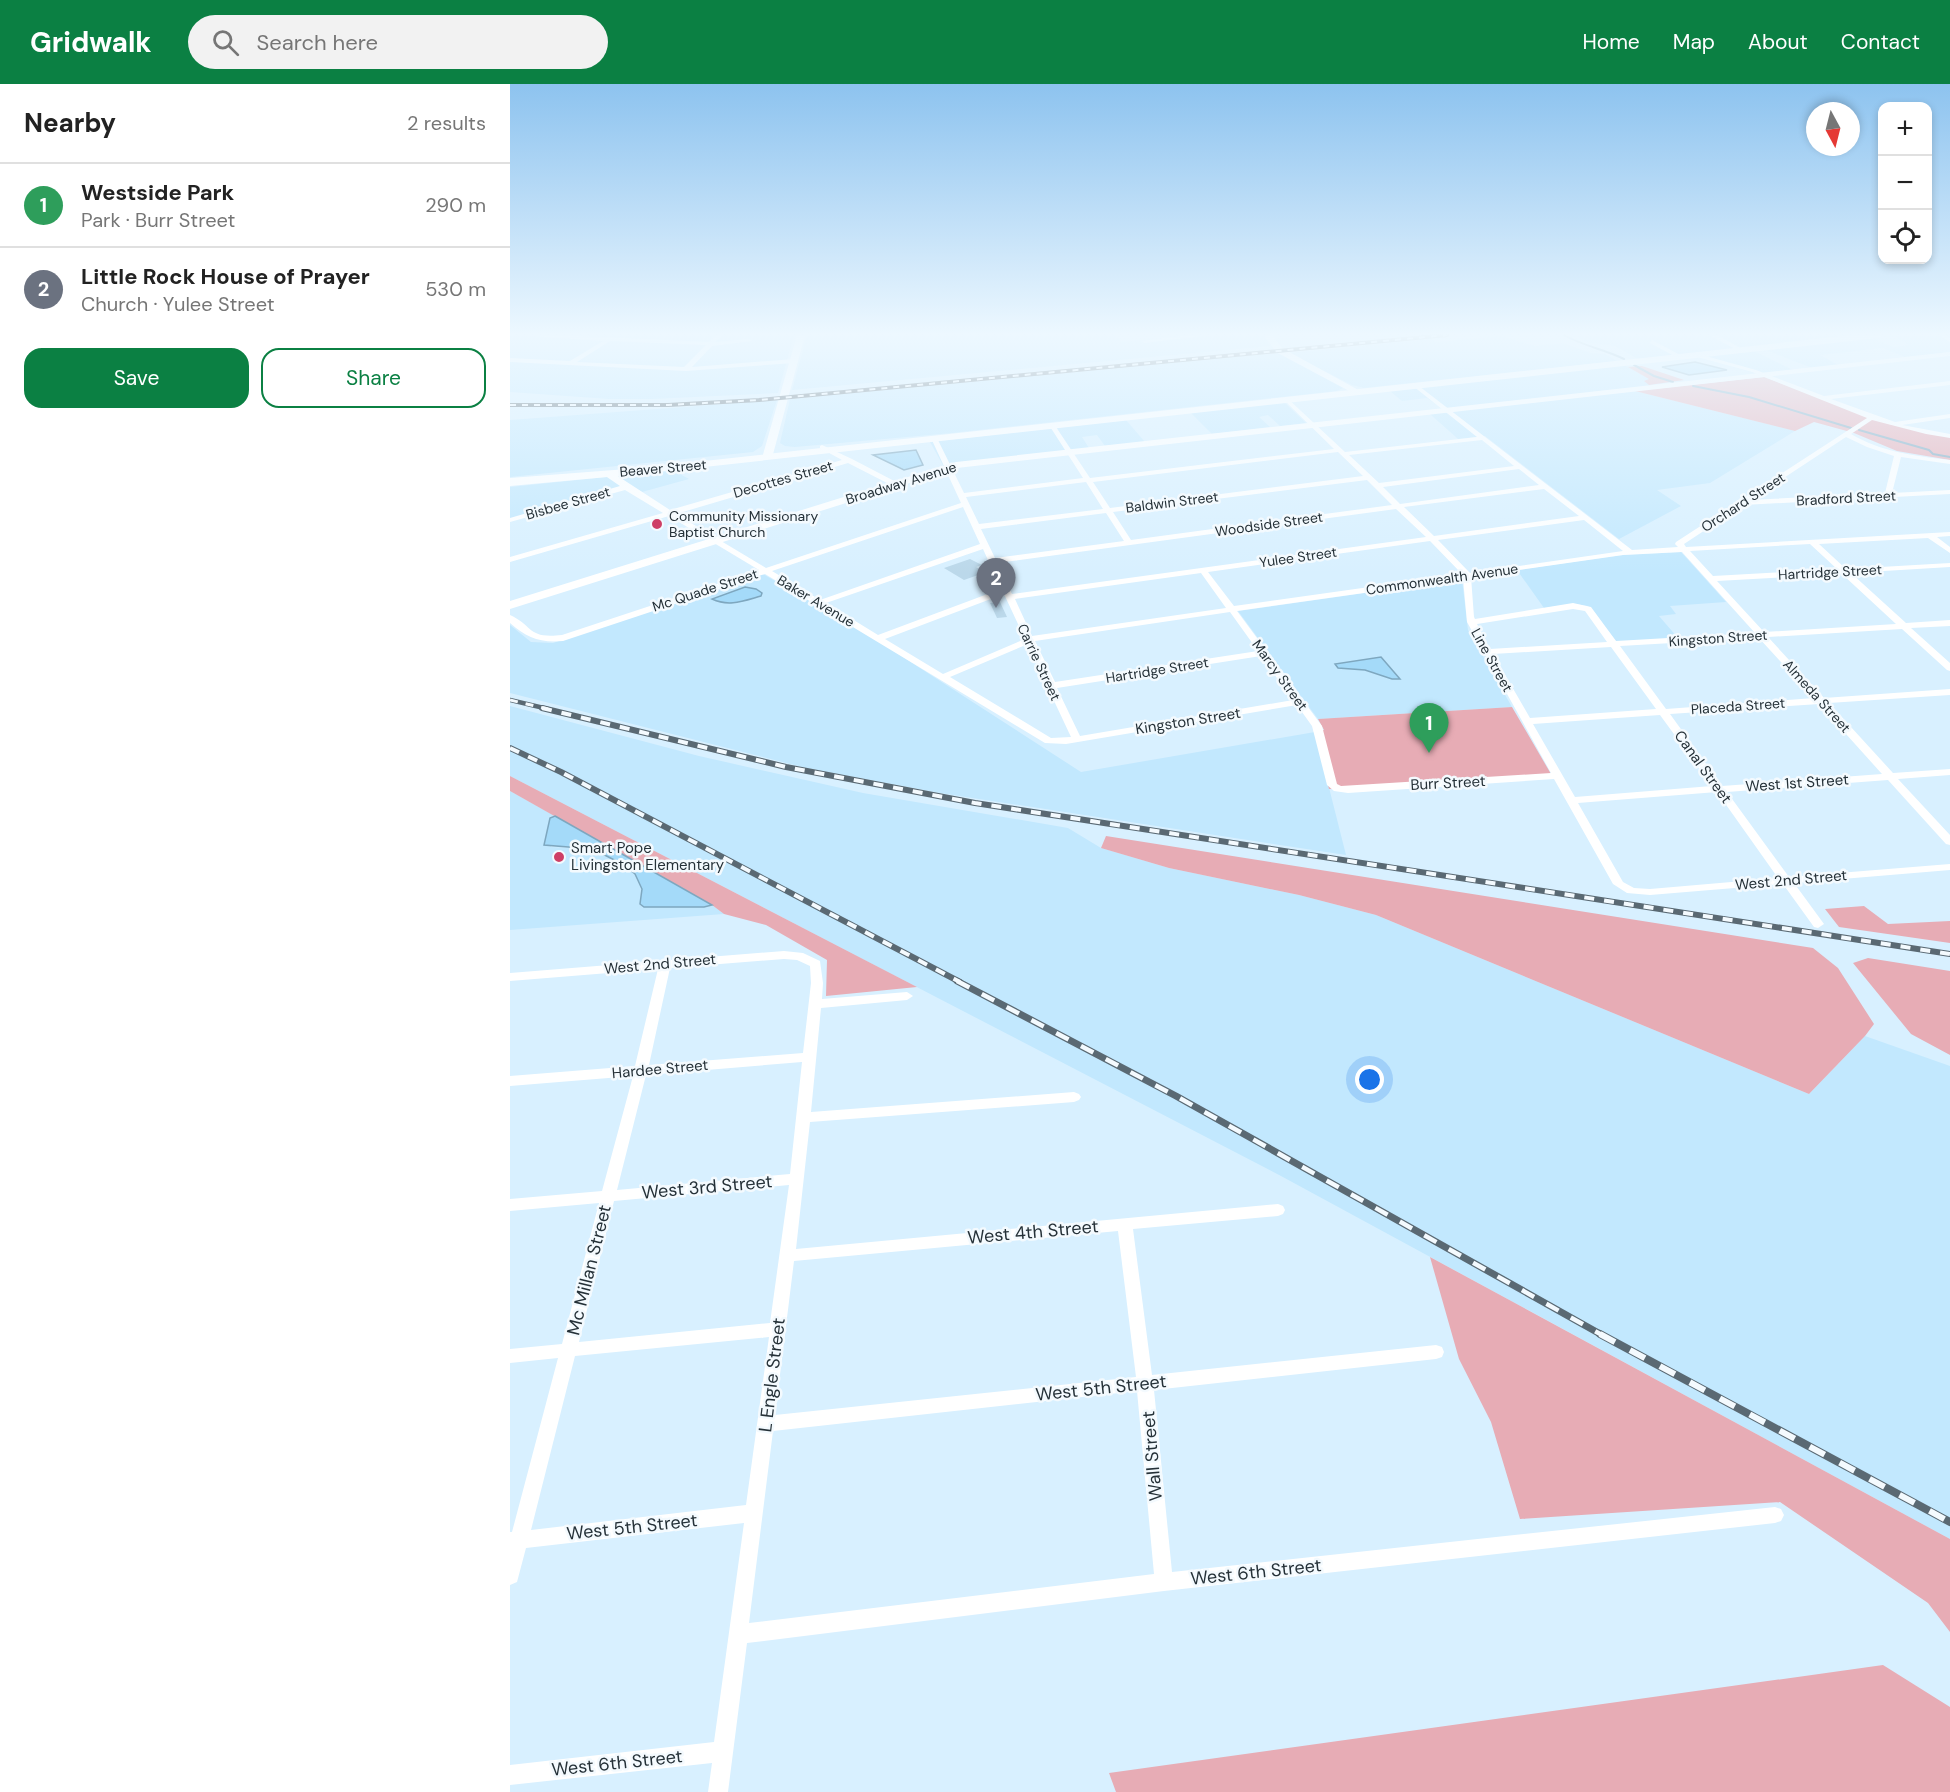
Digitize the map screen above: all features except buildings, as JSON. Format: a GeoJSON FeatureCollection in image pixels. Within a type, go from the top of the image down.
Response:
{"type":"FeatureCollection","features":[{"type":"Feature","properties":{"kind":"main road","name":"Beaver Street"},"geometry":{"type":"LineString","coordinates":[[514,481],[640,471],[767,455],[1145,415]]}},
{"type":"Feature","properties":{"kind":"street"},"geometry":{"type":"LineString","coordinates":[[767,455],[779,415]]}},
{"type":"Feature","properties":{"kind":"street"},"geometry":{"type":"LineString","coordinates":[[1302,415],[1466,571],[1466,575]]}},
{"type":"Feature","properties":{"kind":"street","name":"Broadway Avenue"},"geometry":{"type":"LineString","coordinates":[[510,605],[948,467],[1405,415]]}},
{"type":"Feature","properties":{"kind":"street"},"geometry":{"type":"LineString","coordinates":[[1454,415],[1630,552]]}},
{"type":"Feature","properties":{"kind":"street"},"geometry":{"type":"LineString","coordinates":[[1866,415],[1916,431],[1950,436]]}},
{"type":"Feature","properties":{"kind":"street"},"geometry":{"type":"LineString","coordinates":[[1859,426],[1950,416]]}},
{"type":"Feature","properties":{"kind":"street","name":"Orchard Street"},"geometry":{"type":"LineString","coordinates":[[1683,549],[1679,544],[1872,417]]}},
{"type":"Feature","properties":{"kind":"street"},"geometry":{"type":"LineString","coordinates":[[1052,425],[1129,543]]}},
{"type":"Feature","properties":{"kind":"street"},"geometry":{"type":"LineString","coordinates":[[1846,434],[1860,442],[1898,453],[1950,462]]}},
{"type":"Feature","properties":{"kind":"street","name":"Carrie Street"},"geometry":{"type":"LineString","coordinates":[[934,438],[1077,739]]}},
{"type":"Feature","properties":{"kind":"street","name":"Mc Quade Street"},"geometry":{"type":"LineString","coordinates":[[510,618],[533,638],[545,640],[563,638],[964,500],[1088,480],[1484,438]]}},
{"type":"Feature","properties":{"kind":"street"},"geometry":{"type":"LineString","coordinates":[[827,449],[896,484]]}},
{"type":"Feature","properties":{"kind":"street"},"geometry":{"type":"LineString","coordinates":[[1888,496],[1898,453]]}},
{"type":"Feature","properties":{"kind":"street","name":"Decottes Street"},"geometry":{"type":"LineString","coordinates":[[510,560],[850,460]]}},
{"type":"Feature","properties":{"kind":"street"},"geometry":{"type":"LineString","coordinates":[[1376,486],[1521,468]]}},
{"type":"Feature","properties":{"kind":"street","name":"Baker Avenue"},"geometry":{"type":"LineString","coordinates":[[607,472],[626,487],[1026,728],[1049,741],[1077,739]]}},
{"type":"Feature","properties":{"kind":"street","name":"Baldwin Street"},"geometry":{"type":"LineString","coordinates":[[976,527],[1368,478]]}},
{"type":"Feature","properties":{"kind":"street","name":"Woodside Street"},"geometry":{"type":"LineString","coordinates":[[992,561],[1546,486]]}},
{"type":"Feature","properties":{"kind":"street","name":"Bisbee Street"},"geometry":{"type":"LineString","coordinates":[[510,520],[626,487]]}},
{"type":"Feature","properties":{"kind":"street","name":"Bradford Street"},"geometry":{"type":"LineString","coordinates":[[1742,504],[1950,492]]}},
{"type":"Feature","properties":{"kind":"street","name":"Yulee Street"},"geometry":{"type":"LineString","coordinates":[[878,638],[1007,593],[1203,570],[1587,517]]}},
{"type":"Feature","properties":{"kind":"street","name":"Commonwealth Avenue"},"geometry":{"type":"LineString","coordinates":[[943,677],[1029,641],[1047,636],[1466,575],[1630,552],[1950,534]]}},
{"type":"Feature","properties":{"kind":"street"},"geometry":{"type":"LineString","coordinates":[[1929,535],[1950,551]]}},
{"type":"Feature","properties":{"kind":"street"},"geometry":{"type":"LineString","coordinates":[[1812,542],[1950,668]]}},
{"type":"Feature","properties":{"kind":"street"},"geometry":{"type":"LineString","coordinates":[[819,603],[985,545]]}},
{"type":"Feature","properties":{"kind":"street","name":"Almeda Street"},"geometry":{"type":"LineString","coordinates":[[1683,549],[1950,842]]}},
{"type":"Feature","properties":{"kind":"street","name":"Hartridge Street"},"geometry":{"type":"LineString","coordinates":[[1710,579],[1950,565]]}},
{"type":"Feature","properties":{"kind":"street","name":"Marcy Street"},"geometry":{"type":"LineString","coordinates":[[1203,570],[1317,726],[1332,785],[1338,789]]}},
{"type":"Feature","properties":{"kind":"street","name":"Line Street"},"geometry":{"type":"LineString","coordinates":[[1466,575],[1471,622],[1619,884],[1631,891]]}},
{"type":"Feature","properties":{"kind":"street","name":"Canal Street"},"geometry":{"type":"LineString","coordinates":[[1471,622],[1573,606],[1588,609],[1818,924]]}},
{"type":"Feature","properties":{"kind":"street","name":"Kingston Street"},"geometry":{"type":"LineString","coordinates":[[1487,652],[1950,622]]}},
{"type":"Feature","properties":{"kind":"street","name":"Hartridge Street"},"geometry":{"type":"LineString","coordinates":[[1050,686],[1264,653]]}},
{"type":"Feature","properties":{"kind":"street","name":"Placeda Street"},"geometry":{"type":"LineString","coordinates":[[1527,721],[1950,692]]}},
{"type":"Feature","properties":{"kind":"street","name":"Kingston Street"},"geometry":{"type":"LineString","coordinates":[[1077,739],[1299,702]]}},
{"type":"Feature","properties":{"kind":"street","name":"West 1st Street"},"geometry":{"type":"LineString","coordinates":[[1571,800],[1950,772]]}},
{"type":"Feature","properties":{"kind":"street","name":"Burr Street"},"geometry":{"type":"LineString","coordinates":[[1338,789],[1558,776]]}},
{"type":"Feature","properties":{"kind":"street","name":"West 2nd Street"},"geometry":{"type":"LineString","coordinates":[[1631,891],[1650,892],[1950,867]]}},
{"type":"Feature","properties":{"kind":"street","name":"West 2nd Street"},"geometry":{"type":"LineString","coordinates":[[510,976],[784,955],[810,959]]}},
{"type":"Feature","properties":{"kind":"street","name":"L Engle Street"},"geometry":{"type":"LineString","coordinates":[[718,1792],[797,1179],[815,1004],[816,964],[810,959]]}},
{"type":"Feature","properties":{"kind":"street","name":"Mc Millan Street"},"geometry":{"type":"LineString","coordinates":[[510,1576],[514,1540],[568,1350],[641,1070],[665,964]]}},
{"type":"Feature","properties":{"kind":"street"},"geometry":{"type":"LineString","coordinates":[[815,1004],[907,996]]}},
{"type":"Feature","properties":{"kind":"street","name":"Hardee Street"},"geometry":{"type":"LineString","coordinates":[[510,1081],[809,1056]]}},
{"type":"Feature","properties":{"kind":"street"},"geometry":{"type":"LineString","coordinates":[[802,1118],[1074,1097]]}},
{"type":"Feature","properties":{"kind":"street","name":"West 3rd Street"},"geometry":{"type":"LineString","coordinates":[[510,1206],[797,1179]]}},
{"type":"Feature","properties":{"kind":"street","name":"West 4th Street"},"geometry":{"type":"LineString","coordinates":[[787,1256],[1278,1210]]}},
{"type":"Feature","properties":{"kind":"street","name":"Wall Street"},"geometry":{"type":"LineString","coordinates":[[1125,1223],[1145,1383],[1164,1582]]}},
{"type":"Feature","properties":{"kind":"street"},"geometry":{"type":"LineString","coordinates":[[510,1356],[778,1329]]}},
{"type":"Feature","properties":{"kind":"street","name":"West 5th Street"},"geometry":{"type":"LineString","coordinates":[[766,1424],[1436,1352]]}},
{"type":"Feature","properties":{"kind":"street","name":"West 5th Street"},"geometry":{"type":"LineString","coordinates":[[514,1540],[754,1514]]}},
{"type":"Feature","properties":{"kind":"street","name":"West 6th Street"},"geometry":{"type":"LineString","coordinates":[[738,1634],[1164,1582],[1775,1515]]}},
{"type":"Feature","properties":{"kind":"street","name":"West 6th Street"},"geometry":{"type":"LineString","coordinates":[[510,1775],[723,1751]]}},
{"type":"Feature","properties":{"kind":"shaded area"},"geometry":{"type":"Polygon","coordinates":[[[581,415],[772,415],[762,446],[753,452],[510,477],[510,420],[581,415]]]}},
{"type":"Feature","properties":{"kind":"shaded area"},"geometry":{"type":"Polygon","coordinates":[[[786,415],[1120,415],[795,447],[780,443],[786,415]]]}},
{"type":"Feature","properties":{"kind":"shaded area"},"geometry":{"type":"Polygon","coordinates":[[[1193,415],[1297,415],[1306,423],[1280,426],[1268,415],[1259,417],[1270,427],[1212,434],[1193,415]]]}},
{"type":"Feature","properties":{"kind":"shaded area"},"geometry":{"type":"Polygon","coordinates":[[[1431,415],[1730,415],[1795,431],[1710,483],[1657,490],[1681,506],[1619,539],[1485,436],[1458,439],[1431,415]]]}},
{"type":"Feature","properties":{"kind":"shaded area"},"geometry":{"type":"Polygon","coordinates":[[[1730,415],[1864,415],[1889,424],[1950,437],[1950,460],[1897,451],[1854,433],[1814,422],[1795,431],[1730,415]]]}},
{"type":"Feature","properties":{"kind":"shaded area"},"geometry":{"type":"Polygon","coordinates":[[[1126,420],[1145,442],[1105,446],[1097,435],[1082,437],[1089,448],[944,467],[930,442],[1126,420]]]}},
{"type":"Feature","properties":{"kind":"shaded area"},"geometry":{"type":"Polygon","coordinates":[[[916,450],[923,465],[904,470],[873,455],[916,450]]]}},
{"type":"Feature","properties":{"kind":"shaded area"},"geometry":{"type":"Polygon","coordinates":[[[673,470],[689,479],[642,492],[633,487],[510,521],[510,487],[673,470]]]}},
{"type":"Feature","properties":{"kind":"shaded area"},"geometry":{"type":"Polygon","coordinates":[[[1681,552],[1726,602],[1670,606],[1676,614],[1659,616],[1678,638],[1617,642],[1588,606],[1575,604],[1544,608],[1517,570],[1623,555],[1681,552]]]}},
{"type":"Feature","properties":{"kind":"shaded area"},"geometry":{"type":"Polygon","coordinates":[[[763,574],[875,639],[1081,772],[1315,732],[1346,855],[940,793],[806,768],[510,693],[510,625],[531,642],[553,643],[763,574]]]}},
{"type":"Feature","properties":{"kind":"shaded area"},"geometry":{"type":"Polygon","coordinates":[[[1462,579],[1468,630],[1512,707],[1318,719],[1238,611],[1462,579]]]}},
{"type":"Feature","properties":{"kind":"shaded area"},"geometry":{"type":"Polygon","coordinates":[[[745,587],[756,589],[762,593],[761,596],[730,603],[712,599],[745,587]]]}},
{"type":"Feature","properties":{"kind":"shaded area"},"geometry":{"type":"Polygon","coordinates":[[[1381,657],[1400,679],[1392,679],[1365,670],[1338,668],[1335,664],[1381,657]]]}},
{"type":"Feature","properties":{"kind":"shaded area"},"geometry":{"type":"Polygon","coordinates":[[[510,706],[699,756],[863,793],[1068,828],[1101,848],[1169,868],[1299,895],[1376,915],[1809,1094],[1865,1036],[1950,1066],[1950,1539],[1281,1176],[510,776],[510,706]]]}},
{"type":"Feature","properties":{"kind":"shaded area"},"geometry":{"type":"Polygon","coordinates":[[[1512,707],[1551,774],[1329,789],[1315,732],[1324,730],[1318,719],[1512,707]]]}},
{"type":"Feature","properties":{"kind":"shaded area"},"geometry":{"type":"Polygon","coordinates":[[[510,776],[917,987],[826,996],[827,960],[766,925],[724,914],[712,905],[510,791],[510,776]]]}},
{"type":"Feature","properties":{"kind":"shaded area","name":"Smart Pope Livingston Elementary"},"geometry":{"type":"Polygon","coordinates":[[[510,791],[555,816],[550,818],[551,847],[593,849],[624,865],[635,874],[642,889],[640,904],[644,907],[712,905],[724,914],[510,930],[510,791]]]}},
{"type":"Feature","properties":{"kind":"shaded area"},"geometry":{"type":"Polygon","coordinates":[[[555,816],[712,905],[644,907],[640,904],[642,889],[635,874],[624,865],[593,849],[544,845],[550,818],[555,816]]]}},
{"type":"Feature","properties":{"kind":"shaded area"},"geometry":{"type":"Polygon","coordinates":[[[1106,836],[1813,948],[1838,968],[1874,1024],[1809,1094],[1376,915],[1299,895],[1169,868],[1101,848],[1106,836]]]}},
{"type":"Feature","properties":{"kind":"shaded area"},"geometry":{"type":"Polygon","coordinates":[[[1864,906],[1888,924],[1950,921],[1950,943],[1839,927],[1825,909],[1864,906]]]}},
{"type":"Feature","properties":{"kind":"shaded area"},"geometry":{"type":"Polygon","coordinates":[[[1868,958],[1950,971],[1950,1055],[1911,1034],[1853,963],[1868,958]]]}},
{"type":"Feature","properties":{"kind":"shaded area"},"geometry":{"type":"Polygon","coordinates":[[[1430,1257],[1950,1539],[1950,1632],[1928,1603],[1780,1502],[1520,1519],[1491,1422],[1459,1359],[1430,1257]]]}},
{"type":"Feature","properties":{"kind":"shaded area"},"geometry":{"type":"Polygon","coordinates":[[[1883,1665],[1950,1707],[1950,1792],[1116,1792],[1109,1773],[1883,1665]]]}},
{"type":"Feature","properties":{"kind":"waterway"},"geometry":{"type":"LineString","coordinates":[[1807,415],[1851,428]]}},
{"type":"Feature","properties":{"kind":"waterway"},"geometry":{"type":"LineString","coordinates":[[1859,430],[1929,450],[1933,454],[1950,457]]}},
{"type":"Feature","properties":{"kind":"railway"},"geometry":{"type":"LineString","coordinates":[[510,700],[548,709]]}},
{"type":"Feature","properties":{"kind":"railway"},"geometry":{"type":"LineString","coordinates":[[542,708],[786,767],[975,803],[1950,954]]}},
{"type":"Feature","properties":{"kind":"railway"},"geometry":{"type":"LineString","coordinates":[[510,748],[561,772],[960,982]]}},
{"type":"Feature","properties":{"kind":"railway"},"geometry":{"type":"LineString","coordinates":[[957,981],[1176,1096],[1602,1335]]}},
{"type":"Feature","properties":{"kind":"railway"},"geometry":{"type":"LineString","coordinates":[[1600,1334],[1950,1522]]}},
{"type":"Feature","properties":{"kind":"place","name":"Community Missionary Baptist Church"},"geometry":{"type":"Point","coordinates":[657,524]}},
{"type":"Feature","properties":{"kind":"place","name":"Little Rock House of Prayer"},"geometry":{"type":"Point","coordinates":[996,608]}},
{"type":"Feature","properties":{"kind":"place","name":"Westside Park"},"geometry":{"type":"Point","coordinates":[1429,753]}},
{"type":"Feature","properties":{"kind":"place","name":"Smart Pope Livingston Elementary"},"geometry":{"type":"Point","coordinates":[559,857]}}]}
